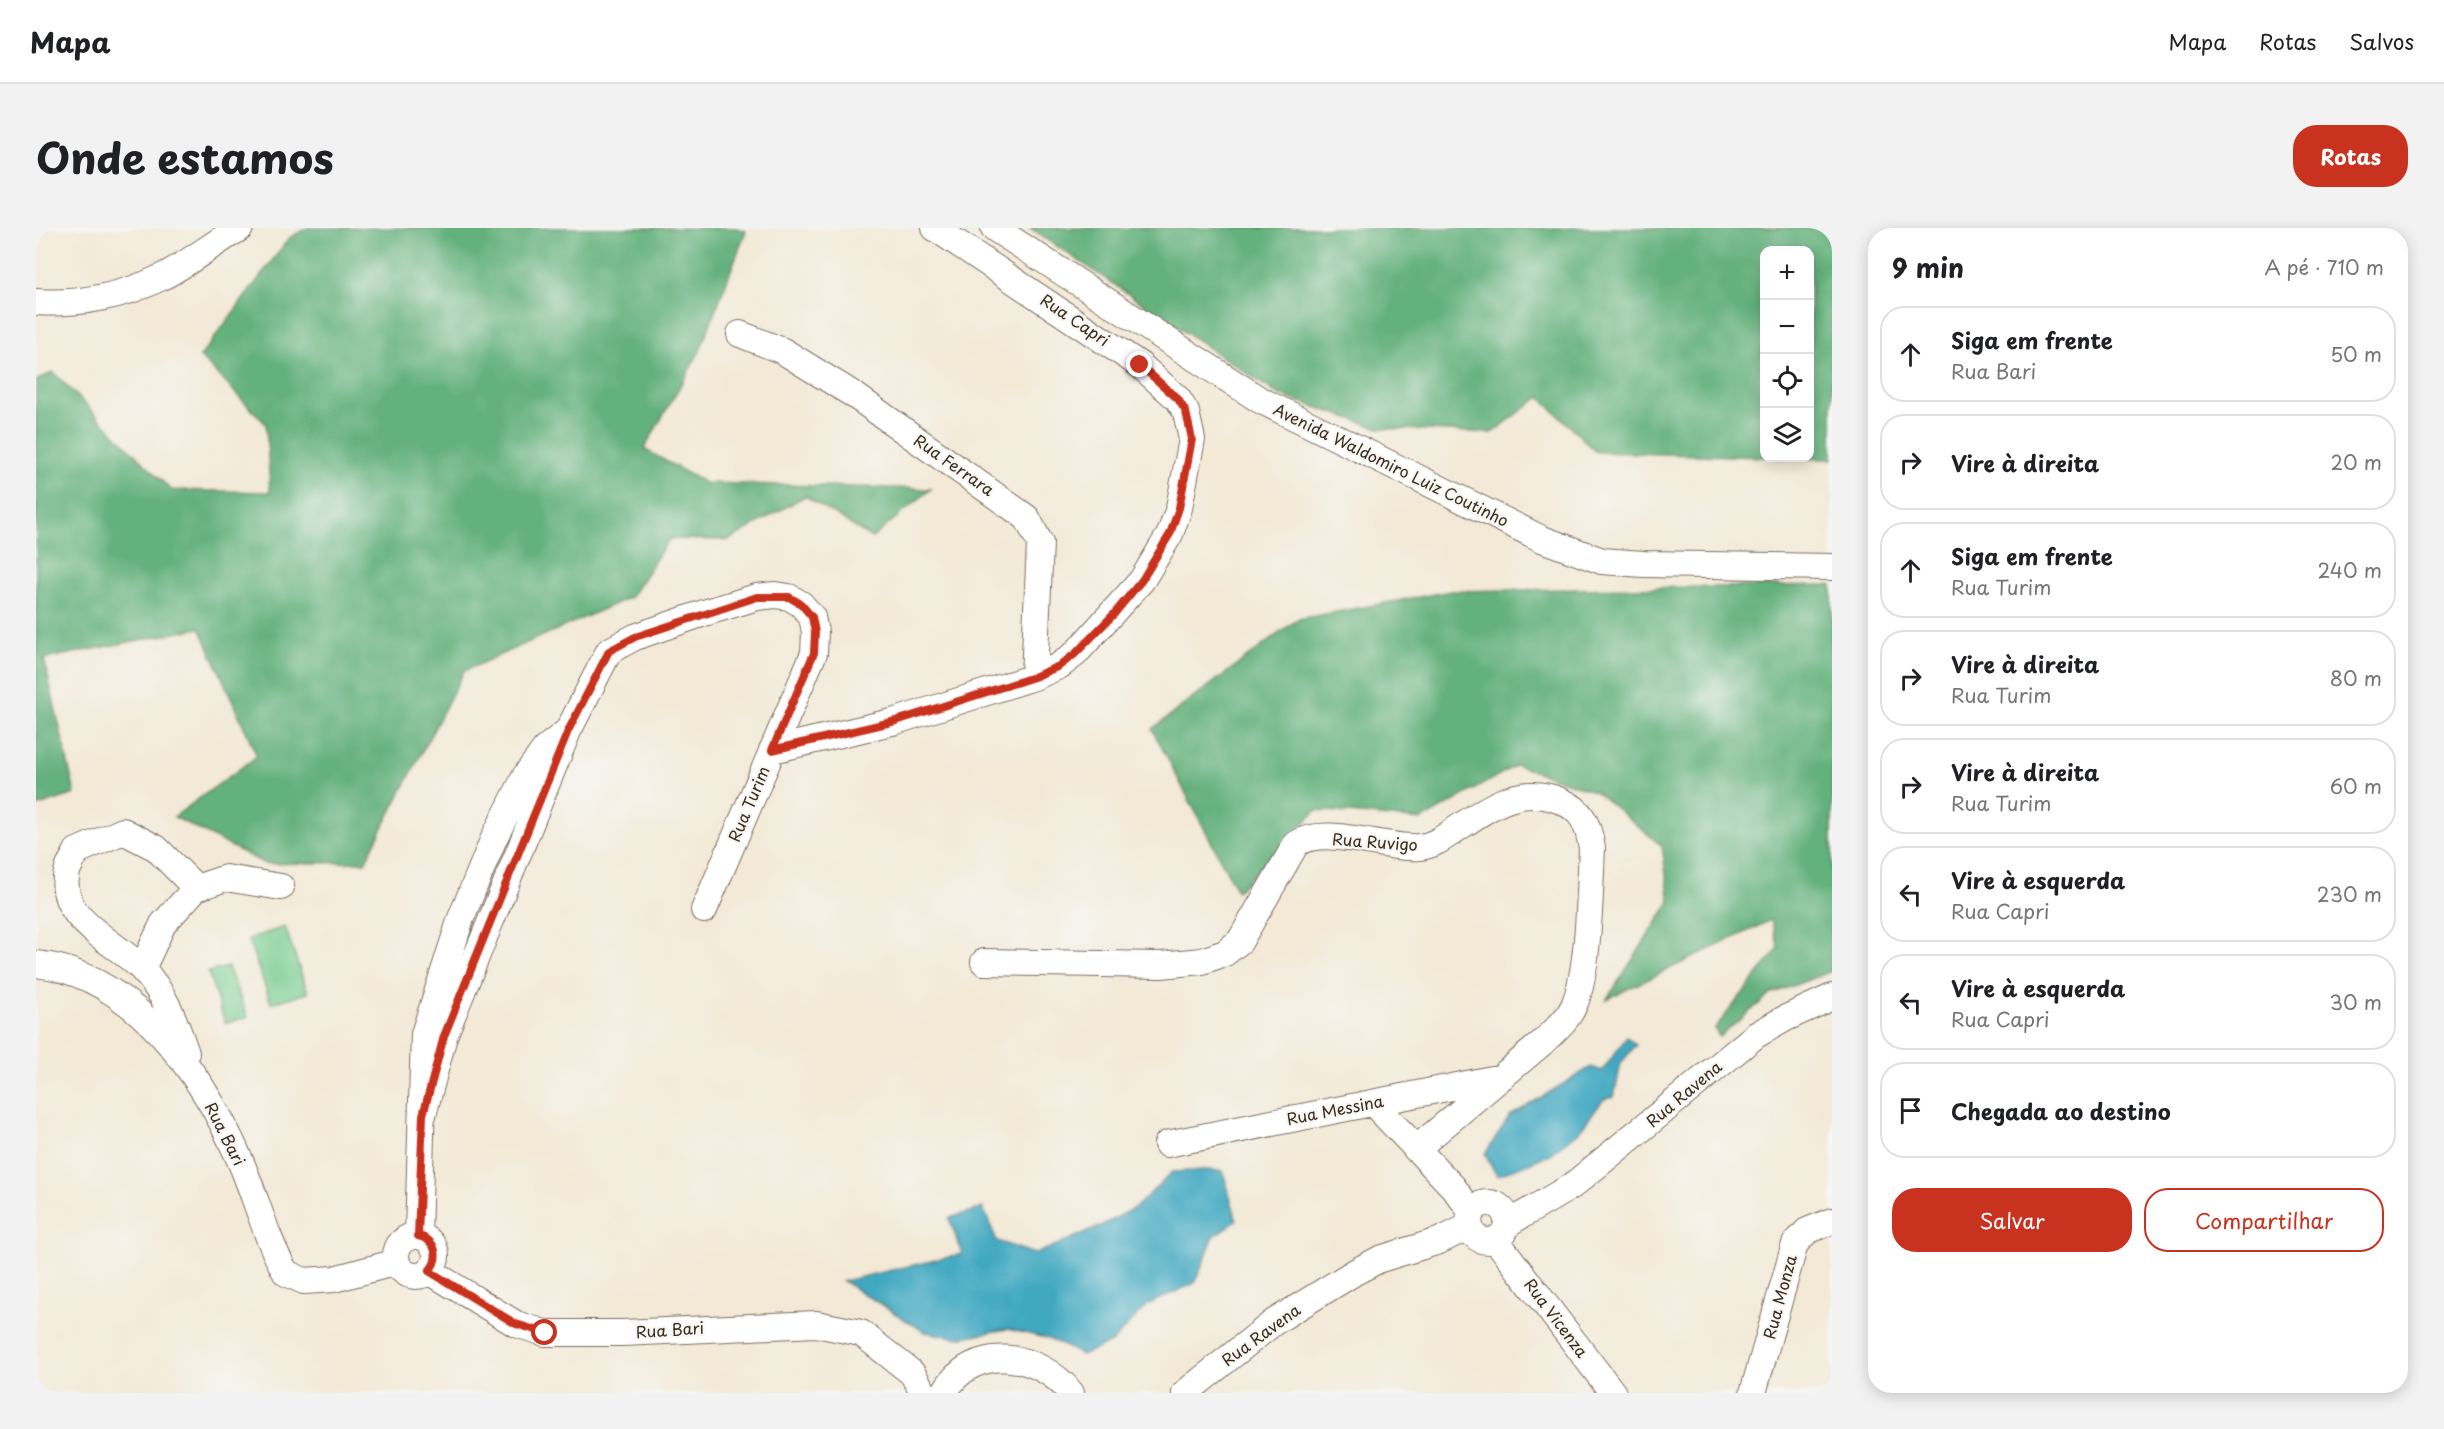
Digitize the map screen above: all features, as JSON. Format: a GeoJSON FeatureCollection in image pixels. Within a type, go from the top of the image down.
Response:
{"type":"FeatureCollection","features":[{"type":"Feature","properties":{"kind":"street"},"geometry":{"type":"LineString","coordinates":[[36,302],[85,300],[123,292],[162,277],[240,228]]}},
{"type":"Feature","properties":{"kind":"street","name":"Rua Capri"},"geometry":{"type":"LineString","coordinates":[[772,750],[896,721],[1034,677],[1059,666],[1075,654],[1142,580],[1158,555],[1179,508],[1189,462],[1191,428],[1178,399],[1140,365],[935,228]]}},
{"type":"Feature","properties":{"kind":"street","name":"Avenida Waldomiro Luiz Coutinho"},"geometry":{"type":"LineString","coordinates":[[994,228],[1260,400],[1542,539],[1578,554],[1602,561],[1643,564],[1832,567]]}},
{"type":"Feature","properties":{"kind":"street","name":"Rua Ferrara"},"geometry":{"type":"LineString","coordinates":[[740,334],[783,351],[854,395],[1027,518],[1040,543],[1034,677]]}},
{"type":"Feature","properties":{"kind":"street","name":"Rua Turim"},"geometry":{"type":"LineString","coordinates":[[418,1236],[424,1034],[461,918],[494,838],[526,775],[545,749],[568,731],[609,651],[635,637],[757,597],[789,597],[801,604],[812,617],[815,632],[814,653],[704,910]]}},
{"type":"Feature","properties":{"kind":"street","name":"Rua Ruvigo"},"geometry":{"type":"LineString","coordinates":[[984,962],[1161,965],[1202,961],[1225,953],[1240,940],[1296,844],[1301,841],[1312,838],[1348,839],[1421,847],[1436,842],[1500,800],[1533,794],[1552,797],[1574,806],[1582,815],[1590,839],[1591,870],[1582,981],[1574,1005],[1561,1025],[1503,1077],[1416,1149]]}},
{"type":"Feature","properties":{"kind":"street"},"geometry":{"type":"LineString","coordinates":[[196,888],[156,848],[123,831],[77,851],[67,872],[66,893],[72,910],[142,969],[167,1003],[196,1079]]}},
{"type":"Feature","properties":{"kind":"street"},"geometry":{"type":"LineString","coordinates":[[142,969],[163,924],[196,888],[226,878],[280,887]]}},
{"type":"Feature","properties":{"kind":"street","name":"Rua Bari"},"geometry":{"type":"LineString","coordinates":[[36,964],[72,972],[99,983],[159,1030],[196,1079],[239,1158],[267,1233],[286,1273],[304,1281],[334,1279],[397,1262]]}},
{"type":"Feature","properties":{"kind":"street","name":"Rua Ravena"},"geometry":{"type":"LineString","coordinates":[[1185,1393],[1274,1322],[1355,1272],[1380,1259],[1544,1204],[1614,1154],[1756,1035],[1832,997]]}},
{"type":"Feature","properties":{"kind":"street","name":"Rua Messina"},"geometry":{"type":"LineString","coordinates":[[1167,1144],[1503,1077]]}},
{"type":"Feature","properties":{"kind":"street","name":"Rua Vicenza"},"geometry":{"type":"LineString","coordinates":[[1373,1103],[1489,1224],[1521,1271],[1613,1393]]}},
{"type":"Feature","properties":{"kind":"street","name":"Rua Monza"},"geometry":{"type":"LineString","coordinates":[[1753,1393],[1795,1244],[1807,1231],[1832,1221]]}},
{"type":"Feature","properties":{"kind":"street"},"geometry":{"type":"LineString","coordinates":[[418,1236],[430,1241],[436,1253],[434,1266],[417,1276],[404,1272],[397,1262],[400,1244],[405,1239],[418,1236]]}},
{"type":"Feature","properties":{"kind":"street","name":"Rua Bari"},"geometry":{"type":"LineString","coordinates":[[429,1271],[528,1330],[571,1335],[816,1324],[861,1333],[918,1383],[946,1388]]}},
{"type":"Feature","properties":{"kind":"street"},"geometry":{"type":"LineString","coordinates":[[946,1388],[977,1364],[999,1358],[1021,1359],[1042,1366],[1061,1380],[1071,1393]]}},
{"type":"Feature","properties":{"kind":"green space"},"geometry":{"type":"Polygon","coordinates":[[[307,228],[736,228],[746,231],[700,351],[644,449],[705,483],[931,489],[872,538],[805,496],[729,540],[669,539],[631,597],[464,671],[365,862],[265,864],[174,817],[257,756],[200,628],[44,659],[75,794],[36,807],[36,381],[53,372],[171,490],[270,492],[266,424],[200,357],[289,238],[307,228]]]}},
{"type":"Feature","properties":{"kind":"green space"},"geometry":{"type":"Polygon","coordinates":[[[1030,228],[1832,228],[1832,459],[1814,459],[1814,246],[1760,246],[1760,457],[1596,452],[1540,397],[1492,433],[1379,428],[1279,395],[1030,228]]]}},
{"type":"Feature","properties":{"kind":"green space"},"geometry":{"type":"Polygon","coordinates":[[[1832,585],[1832,971],[1771,994],[1719,1037],[1715,1028],[1779,948],[1771,920],[1607,999],[1670,902],[1662,846],[1596,792],[1516,765],[1422,820],[1317,810],[1237,891],[1152,729],[1298,619],[1451,591],[1832,585]]]}},
{"type":"Feature","properties":{"kind":"green space"},"geometry":{"type":"Polygon","coordinates":[[[285,927],[308,993],[271,1003],[248,939],[285,927]]]}},
{"type":"Feature","properties":{"kind":"green space"},"geometry":{"type":"Polygon","coordinates":[[[228,967],[248,1017],[225,1023],[208,972],[228,967]]]}},
{"type":"Feature","properties":{"kind":"water"},"geometry":{"type":"Polygon","coordinates":[[[1627,1037],[1636,1045],[1621,1063],[1614,1097],[1604,1099],[1578,1133],[1548,1155],[1497,1176],[1485,1154],[1510,1116],[1591,1067],[1602,1071],[1627,1037]]]}},
{"type":"Feature","properties":{"kind":"water"},"geometry":{"type":"Polygon","coordinates":[[[1223,1171],[1237,1221],[1214,1236],[1195,1283],[1147,1305],[1111,1343],[1081,1355],[1050,1339],[1007,1329],[958,1338],[925,1332],[843,1281],[962,1254],[949,1218],[983,1208],[997,1241],[1035,1254],[1099,1227],[1136,1207],[1172,1172],[1223,1171]]]}},
{"type":"Feature","properties":{"kind":"route"},"geometry":{"type":"LineString","coordinates":[[545,1333],[528,1330],[516,1324],[429,1271],[434,1266],[436,1253],[430,1241],[418,1236],[423,1115],[444,1036],[568,731],[609,651],[635,637],[757,597],[789,597],[801,604],[812,617],[815,632],[814,653],[772,750],[896,721],[1034,677],[1059,666],[1075,654],[1114,614],[1142,580],[1170,534],[1179,508],[1189,462],[1191,428],[1186,412],[1178,399],[1140,365]]}}]}
